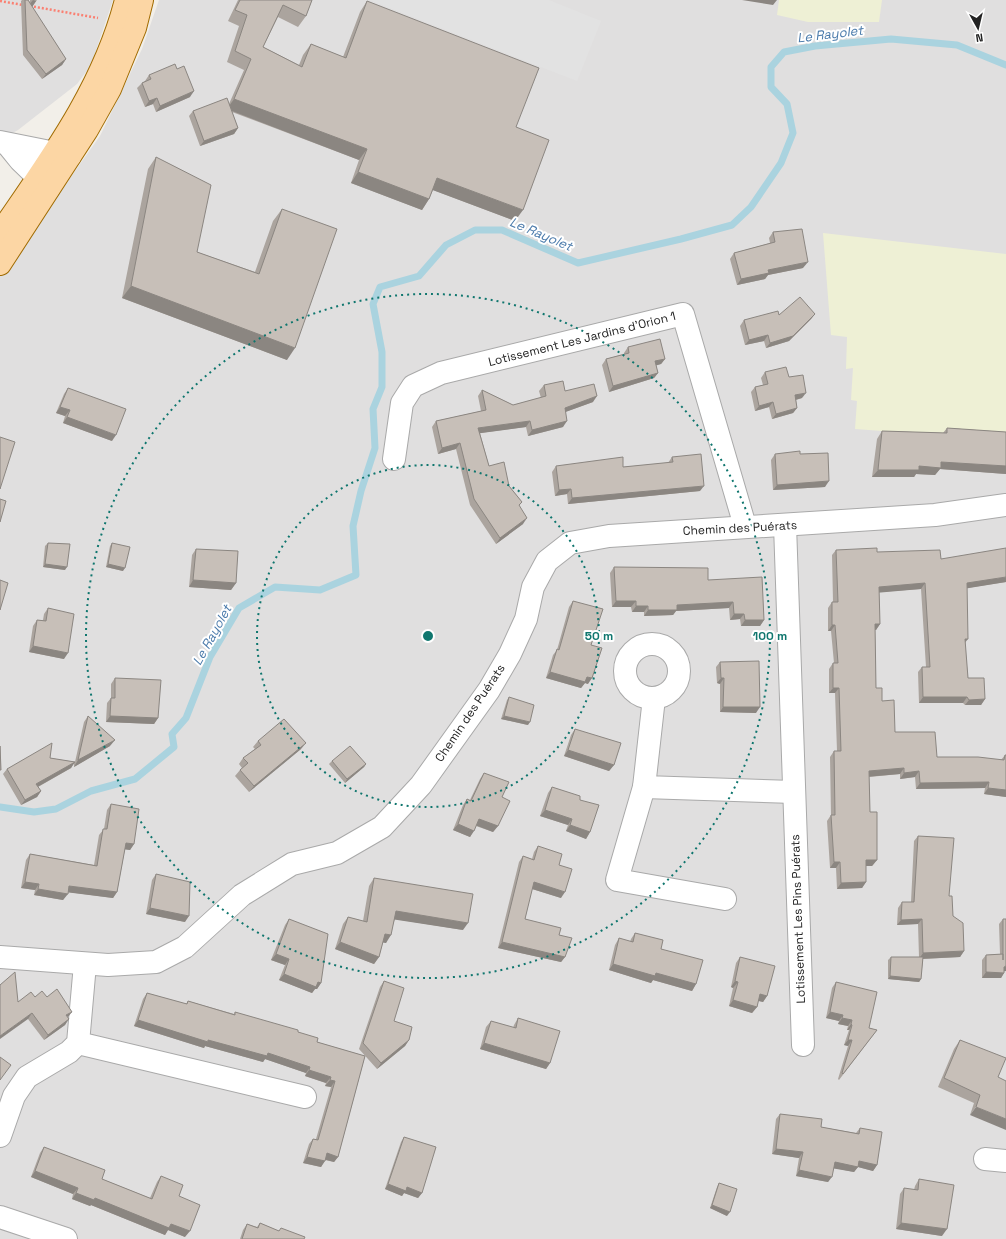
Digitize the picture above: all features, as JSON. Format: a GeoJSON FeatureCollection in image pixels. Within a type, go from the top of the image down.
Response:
{"type":"FeatureCollection","features":[{"type":"Feature","properties":{"kind":"main road"},"geometry":{"type":"LineString","coordinates":[[62,154],[110,52],[126,0]]}},
{"type":"Feature","properties":{"kind":"main road"},"geometry":{"type":"LineString","coordinates":[[0,264],[43,183],[62,154],[110,89],[134,28],[142,0]]}},
{"type":"Feature","properties":{"kind":"main road"},"geometry":{"type":"LineString","coordinates":[[0,233],[43,183]]}},
{"type":"Feature","properties":{"kind":"street"},"geometry":{"type":"LineString","coordinates":[[4,143],[62,154]]}},
{"type":"Feature","properties":{"kind":"street"},"geometry":{"type":"LineString","coordinates":[[4,143],[43,183]]}},
{"type":"Feature","properties":{"kind":"street","name":"Lotissement Les Jardins d'Orion 1"},"geometry":{"type":"LineString","coordinates":[[394,459],[402,403],[413,386],[441,373],[683,314],[745,526]]}},
{"type":"Feature","properties":{"kind":"street","name":"Chemin des Puérats"},"geometry":{"type":"LineString","coordinates":[[0,957],[108,965],[156,962],[185,947],[242,894],[292,864],[337,853],[382,827],[421,785],[489,690],[510,654],[526,619],[533,588],[547,560],[570,543],[609,536],[745,526],[785,525],[935,515],[1006,505]]}},
{"type":"Feature","properties":{"kind":"street","name":"Lotissement Les Pins Puérats"},"geometry":{"type":"LineString","coordinates":[[785,525],[803,1045]]}},
{"type":"Feature","properties":{"kind":"street"},"geometry":{"type":"LineString","coordinates":[[654,698],[644,787],[617,880],[725,899]]}},
{"type":"Feature","properties":{"kind":"street"},"geometry":{"type":"LineString","coordinates":[[644,787],[794,792]]}},
{"type":"Feature","properties":{"kind":"street"},"geometry":{"type":"LineString","coordinates":[[0,1136],[14,1096],[27,1077],[69,1052],[78,1043],[85,964]]}},
{"type":"Feature","properties":{"kind":"street"},"geometry":{"type":"LineString","coordinates":[[78,1043],[305,1097]]}},
{"type":"Feature","properties":{"kind":"street"},"geometry":{"type":"LineString","coordinates":[[0,1217],[66,1239]]}},
{"type":"Feature","properties":{"kind":"path"},"geometry":{"type":"LineString","coordinates":[[0,1],[120,22]]}},
{"type":"Feature","properties":{"kind":"shaded area"},"geometry":{"type":"Polygon","coordinates":[[[0,0],[113,0],[91,65],[77,84],[18,130],[0,140],[0,0]]]}},
{"type":"Feature","properties":{"kind":"shaded area"},"geometry":{"type":"Polygon","coordinates":[[[159,0],[1006,0],[1006,1239],[0,1239],[0,276],[100,136],[142,49],[159,0]]]}},
{"type":"Feature","properties":{"kind":"shaded area"},"geometry":{"type":"Polygon","coordinates":[[[369,0],[549,0],[601,21],[577,81],[369,0]]]}},
{"type":"Feature","properties":{"kind":"green space"},"geometry":{"type":"Polygon","coordinates":[[[779,0],[882,0],[879,22],[808,22],[777,15],[779,0]]]}},
{"type":"Feature","properties":{"kind":"green space"},"geometry":{"type":"Polygon","coordinates":[[[823,233],[1006,254],[1006,440],[855,429],[857,401],[851,400],[853,368],[846,369],[847,337],[831,335],[823,233]]]}},
{"type":"Feature","properties":{"kind":"building"},"geometry":{"type":"Polygon","coordinates":[[[25,0],[28,0],[66,59],[46,74],[27,50],[25,0]]]}},
{"type":"Feature","properties":{"kind":"building"},"geometry":{"type":"Polygon","coordinates":[[[240,0],[312,0],[306,16],[283,5],[263,47],[302,67],[311,44],[346,58],[367,1],[539,68],[516,127],[549,140],[523,210],[437,178],[429,199],[358,172],[367,149],[234,99],[251,59],[235,51],[247,15],[235,10],[240,0]]]}},
{"type":"Feature","properties":{"kind":"building"},"geometry":{"type":"Polygon","coordinates":[[[175,64],[177,69],[184,66],[194,91],[160,106],[157,98],[149,101],[142,83],[151,79],[149,75],[175,64]]]}},
{"type":"Feature","properties":{"kind":"building"},"geometry":{"type":"Polygon","coordinates":[[[227,98],[238,128],[204,141],[193,111],[227,98]]]}},
{"type":"Feature","properties":{"kind":"building"},"geometry":{"type":"Polygon","coordinates":[[[156,157],[211,185],[197,252],[259,274],[282,209],[337,229],[295,348],[131,286],[156,157]]]}},
{"type":"Feature","properties":{"kind":"building"},"geometry":{"type":"Polygon","coordinates":[[[802,229],[808,262],[768,270],[769,273],[741,279],[734,253],[775,242],[773,232],[802,229]]]}},
{"type":"Feature","properties":{"kind":"building"},"geometry":{"type":"Polygon","coordinates":[[[800,297],[815,314],[793,336],[770,343],[768,335],[749,340],[744,320],[778,311],[779,315],[800,297]]]}},
{"type":"Feature","properties":{"kind":"building"},"geometry":{"type":"Polygon","coordinates":[[[660,339],[665,359],[655,361],[658,373],[613,386],[606,359],[629,353],[628,347],[660,339]]]}},
{"type":"Feature","properties":{"kind":"building"},"geometry":{"type":"Polygon","coordinates":[[[786,367],[789,377],[803,375],[806,393],[795,395],[797,408],[776,414],[773,402],[759,406],[755,387],[768,384],[765,372],[786,367]]]}},
{"type":"Feature","properties":{"kind":"building"},"geometry":{"type":"Polygon","coordinates":[[[563,381],[565,391],[594,384],[597,396],[565,408],[567,421],[532,430],[530,421],[478,428],[489,466],[504,462],[509,486],[522,502],[519,505],[527,518],[500,538],[474,499],[460,443],[442,448],[436,421],[486,410],[482,390],[513,405],[546,396],[544,385],[563,381]]]}},
{"type":"Feature","properties":{"kind":"building"},"geometry":{"type":"Polygon","coordinates":[[[68,388],[126,409],[116,435],[67,417],[70,410],[60,407],[68,388]]]}},
{"type":"Feature","properties":{"kind":"building"},"geometry":{"type":"Polygon","coordinates":[[[947,428],[1006,432],[1006,466],[941,462],[941,468],[919,466],[919,470],[878,470],[882,431],[947,433],[947,428]]]}},
{"type":"Feature","properties":{"kind":"building"},"geometry":{"type":"Polygon","coordinates":[[[0,437],[15,442],[0,489],[0,437]]]}},
{"type":"Feature","properties":{"kind":"building"},"geometry":{"type":"Polygon","coordinates":[[[800,451],[800,454],[828,453],[829,481],[777,485],[775,454],[800,451]]]}},
{"type":"Feature","properties":{"kind":"building"},"geometry":{"type":"Polygon","coordinates":[[[701,454],[704,486],[572,498],[571,489],[559,490],[556,466],[623,457],[623,467],[673,462],[672,457],[701,454]]]}},
{"type":"Feature","properties":{"kind":"building"},"geometry":{"type":"Polygon","coordinates":[[[0,499],[6,501],[0,522],[0,499]]]}},
{"type":"Feature","properties":{"kind":"building"},"geometry":{"type":"Polygon","coordinates":[[[48,543],[70,544],[67,567],[45,564],[48,543]]]}},
{"type":"Feature","properties":{"kind":"building"},"geometry":{"type":"Polygon","coordinates":[[[112,543],[130,547],[125,568],[108,564],[112,543]]]}},
{"type":"Feature","properties":{"kind":"building"},"geometry":{"type":"Polygon","coordinates":[[[877,548],[877,552],[940,550],[941,559],[1006,548],[1006,577],[967,583],[968,639],[965,639],[968,678],[984,678],[985,699],[969,700],[967,697],[923,697],[922,667],[930,667],[925,583],[879,587],[880,624],[875,624],[876,688],[882,688],[882,701],[894,700],[895,732],[935,732],[937,757],[978,757],[1004,760],[1006,755],[1006,790],[988,788],[989,782],[920,783],[919,771],[904,773],[904,768],[869,771],[870,812],[877,812],[877,860],[866,860],[866,882],[841,883],[840,862],[834,862],[831,815],[835,815],[834,751],[841,751],[839,688],[833,688],[833,663],[838,663],[835,625],[832,625],[832,602],[838,602],[836,550],[877,548]]]}},
{"type":"Feature","properties":{"kind":"building"},"geometry":{"type":"Polygon","coordinates":[[[196,549],[238,551],[236,583],[193,580],[196,549]]]}},
{"type":"Feature","properties":{"kind":"building"},"geometry":{"type":"Polygon","coordinates":[[[614,567],[708,568],[708,580],[762,577],[764,620],[745,620],[744,614],[734,614],[733,602],[677,605],[677,610],[648,610],[648,606],[636,606],[636,601],[616,601],[614,567]]]}},
{"type":"Feature","properties":{"kind":"building"},"geometry":{"type":"Polygon","coordinates":[[[0,580],[8,583],[0,610],[0,580]]]}},
{"type":"Feature","properties":{"kind":"building"},"geometry":{"type":"Polygon","coordinates":[[[573,601],[603,609],[591,645],[602,648],[592,678],[587,677],[585,682],[550,672],[557,649],[559,650],[573,601]]]}},
{"type":"Feature","properties":{"kind":"building"},"geometry":{"type":"Polygon","coordinates":[[[48,608],[74,614],[68,653],[33,646],[37,620],[46,621],[48,608]]]}},
{"type":"Feature","properties":{"kind":"building"},"geometry":{"type":"Polygon","coordinates":[[[759,661],[760,707],[723,707],[724,678],[721,678],[720,662],[759,661]]]}},
{"type":"Feature","properties":{"kind":"building"},"geometry":{"type":"Polygon","coordinates":[[[115,678],[161,680],[158,718],[110,716],[111,698],[115,698],[115,678]]]}},
{"type":"Feature","properties":{"kind":"building"},"geometry":{"type":"Polygon","coordinates":[[[509,697],[534,705],[530,722],[504,716],[509,697]]]}},
{"type":"Feature","properties":{"kind":"building"},"geometry":{"type":"Polygon","coordinates":[[[88,716],[115,740],[78,760],[88,716]]]}},
{"type":"Feature","properties":{"kind":"building"},"geometry":{"type":"Polygon","coordinates":[[[284,719],[306,743],[254,786],[240,770],[248,763],[243,758],[261,745],[258,741],[284,719]]]}},
{"type":"Feature","properties":{"kind":"building"},"geometry":{"type":"Polygon","coordinates":[[[575,729],[621,743],[614,765],[568,750],[575,729]]]}},
{"type":"Feature","properties":{"kind":"building"},"geometry":{"type":"Polygon","coordinates":[[[52,743],[50,758],[75,762],[36,784],[41,791],[25,800],[7,769],[52,743]]]}},
{"type":"Feature","properties":{"kind":"building"},"geometry":{"type":"Polygon","coordinates":[[[0,746],[1,770],[0,770],[0,746]]]}},
{"type":"Feature","properties":{"kind":"building"},"geometry":{"type":"Polygon","coordinates":[[[350,746],[366,764],[347,779],[332,761],[350,746]]]}},
{"type":"Feature","properties":{"kind":"building"},"geometry":{"type":"Polygon","coordinates":[[[484,773],[509,782],[502,797],[510,801],[498,826],[479,819],[474,831],[458,824],[467,799],[471,801],[484,773]]]}},
{"type":"Feature","properties":{"kind":"building"},"geometry":{"type":"Polygon","coordinates":[[[552,787],[580,796],[580,800],[599,805],[590,832],[570,825],[572,819],[545,810],[552,787]]]}},
{"type":"Feature","properties":{"kind":"building"},"geometry":{"type":"Polygon","coordinates":[[[111,804],[139,809],[134,844],[126,843],[117,892],[69,886],[68,894],[38,889],[39,884],[25,882],[30,854],[97,866],[103,829],[107,829],[111,804]]]}},
{"type":"Feature","properties":{"kind":"building"},"geometry":{"type":"Polygon","coordinates":[[[918,836],[954,838],[949,896],[952,896],[953,916],[963,923],[964,951],[923,953],[922,919],[901,920],[902,902],[914,902],[918,836]]]}},
{"type":"Feature","properties":{"kind":"building"},"geometry":{"type":"Polygon","coordinates":[[[538,846],[562,854],[559,865],[572,869],[565,892],[534,882],[525,919],[561,928],[559,935],[572,938],[565,957],[502,942],[523,856],[534,860],[538,846]]]}},
{"type":"Feature","properties":{"kind":"building"},"geometry":{"type":"Polygon","coordinates":[[[156,874],[190,882],[189,916],[150,908],[156,874]]]}},
{"type":"Feature","properties":{"kind":"building"},"geometry":{"type":"Polygon","coordinates":[[[374,878],[473,894],[468,923],[396,911],[391,935],[385,934],[379,957],[340,942],[348,917],[367,922],[374,878]]]}},
{"type":"Feature","properties":{"kind":"building"},"geometry":{"type":"Polygon","coordinates":[[[289,919],[328,934],[321,983],[318,982],[316,987],[284,974],[289,959],[276,954],[289,919]]]}},
{"type":"Feature","properties":{"kind":"building"},"geometry":{"type":"Polygon","coordinates":[[[1003,919],[1006,919],[1006,966],[1004,967],[1004,973],[986,972],[986,955],[1003,954],[1003,919]]]}},
{"type":"Feature","properties":{"kind":"building"},"geometry":{"type":"Polygon","coordinates":[[[635,933],[663,940],[661,949],[703,960],[696,984],[656,973],[655,976],[613,964],[619,938],[633,942],[635,933]]]}},
{"type":"Feature","properties":{"kind":"building"},"geometry":{"type":"Polygon","coordinates":[[[740,957],[775,966],[767,996],[760,994],[757,1007],[733,1000],[738,982],[735,981],[740,957]]]}},
{"type":"Feature","properties":{"kind":"building"},"geometry":{"type":"Polygon","coordinates":[[[891,957],[923,957],[921,979],[890,976],[891,957]]]}},
{"type":"Feature","properties":{"kind":"building"},"geometry":{"type":"Polygon","coordinates":[[[15,972],[18,1002],[31,992],[35,997],[42,991],[47,997],[57,989],[72,1012],[66,1015],[69,1019],[48,1035],[32,1013],[0,1036],[0,985],[15,972]]]}},
{"type":"Feature","properties":{"kind":"building"},"geometry":{"type":"Polygon","coordinates":[[[384,981],[404,988],[394,1021],[412,1027],[409,1040],[381,1063],[363,1043],[384,981]]]}},
{"type":"Feature","properties":{"kind":"building"},"geometry":{"type":"Polygon","coordinates":[[[836,982],[877,992],[869,1028],[877,1030],[843,1074],[842,1073],[852,1040],[848,1040],[852,1020],[842,1018],[843,1015],[830,1012],[836,982]]]}},
{"type":"Feature","properties":{"kind":"building"},"geometry":{"type":"Polygon","coordinates":[[[147,993],[187,1004],[188,1001],[235,1015],[235,1012],[298,1030],[298,1032],[318,1038],[317,1042],[365,1056],[338,1157],[327,1153],[325,1161],[307,1157],[313,1139],[318,1140],[335,1081],[330,1080],[331,1077],[309,1070],[310,1067],[268,1053],[267,1056],[208,1040],[208,1042],[138,1020],[147,993]]]}},
{"type":"Feature","properties":{"kind":"building"},"geometry":{"type":"Polygon","coordinates":[[[518,1018],[560,1031],[550,1063],[484,1043],[491,1021],[516,1028],[518,1018]]]}},
{"type":"Feature","properties":{"kind":"building"},"geometry":{"type":"Polygon","coordinates":[[[960,1040],[1006,1058],[998,1077],[1006,1081],[1006,1119],[976,1107],[980,1095],[944,1078],[960,1040]]]}},
{"type":"Feature","properties":{"kind":"building"},"geometry":{"type":"Polygon","coordinates":[[[0,1057],[11,1065],[0,1080],[0,1057]]]}},
{"type":"Feature","properties":{"kind":"building"},"geometry":{"type":"Polygon","coordinates":[[[780,1114],[822,1119],[821,1127],[859,1134],[860,1128],[882,1132],[877,1165],[859,1161],[858,1167],[835,1162],[832,1177],[799,1170],[803,1152],[776,1149],[780,1114]]]}},
{"type":"Feature","properties":{"kind":"building"},"geometry":{"type":"Polygon","coordinates":[[[404,1137],[436,1147],[422,1193],[407,1187],[406,1191],[388,1184],[404,1137]]]}},
{"type":"Feature","properties":{"kind":"building"},"geometry":{"type":"Polygon","coordinates":[[[44,1147],[105,1170],[102,1179],[152,1199],[161,1176],[183,1185],[179,1196],[200,1205],[190,1231],[171,1224],[169,1228],[95,1198],[94,1200],[76,1193],[78,1188],[35,1171],[44,1147]]]}},
{"type":"Feature","properties":{"kind":"building"},"geometry":{"type":"Polygon","coordinates":[[[919,1179],[954,1185],[947,1229],[901,1223],[904,1188],[918,1190],[919,1179]]]}},
{"type":"Feature","properties":{"kind":"building"},"geometry":{"type":"Polygon","coordinates":[[[719,1183],[737,1189],[730,1212],[712,1205],[719,1183]]]}},
{"type":"Feature","properties":{"kind":"building"},"geometry":{"type":"Polygon","coordinates":[[[260,1223],[279,1231],[281,1228],[305,1237],[304,1239],[242,1239],[247,1224],[258,1228],[260,1223]]]}},
{"type":"Feature","properties":{"kind":"waterway","name":"Le Rayolet"},"geometry":{"type":"LineString","coordinates":[[0,807],[34,812],[56,809],[91,791],[135,779],[174,747],[172,734],[186,718],[210,657],[239,608],[275,587],[320,590],[356,575],[353,526],[361,491],[375,448],[373,409],[382,387],[382,352],[373,304],[380,287],[419,276],[446,245],[475,230],[502,230],[578,263],[681,239],[732,225],[751,207],[781,163],[793,133],[787,104],[771,87],[771,67],[784,52],[815,46],[891,39],[957,45],[1006,65]]}}]}
